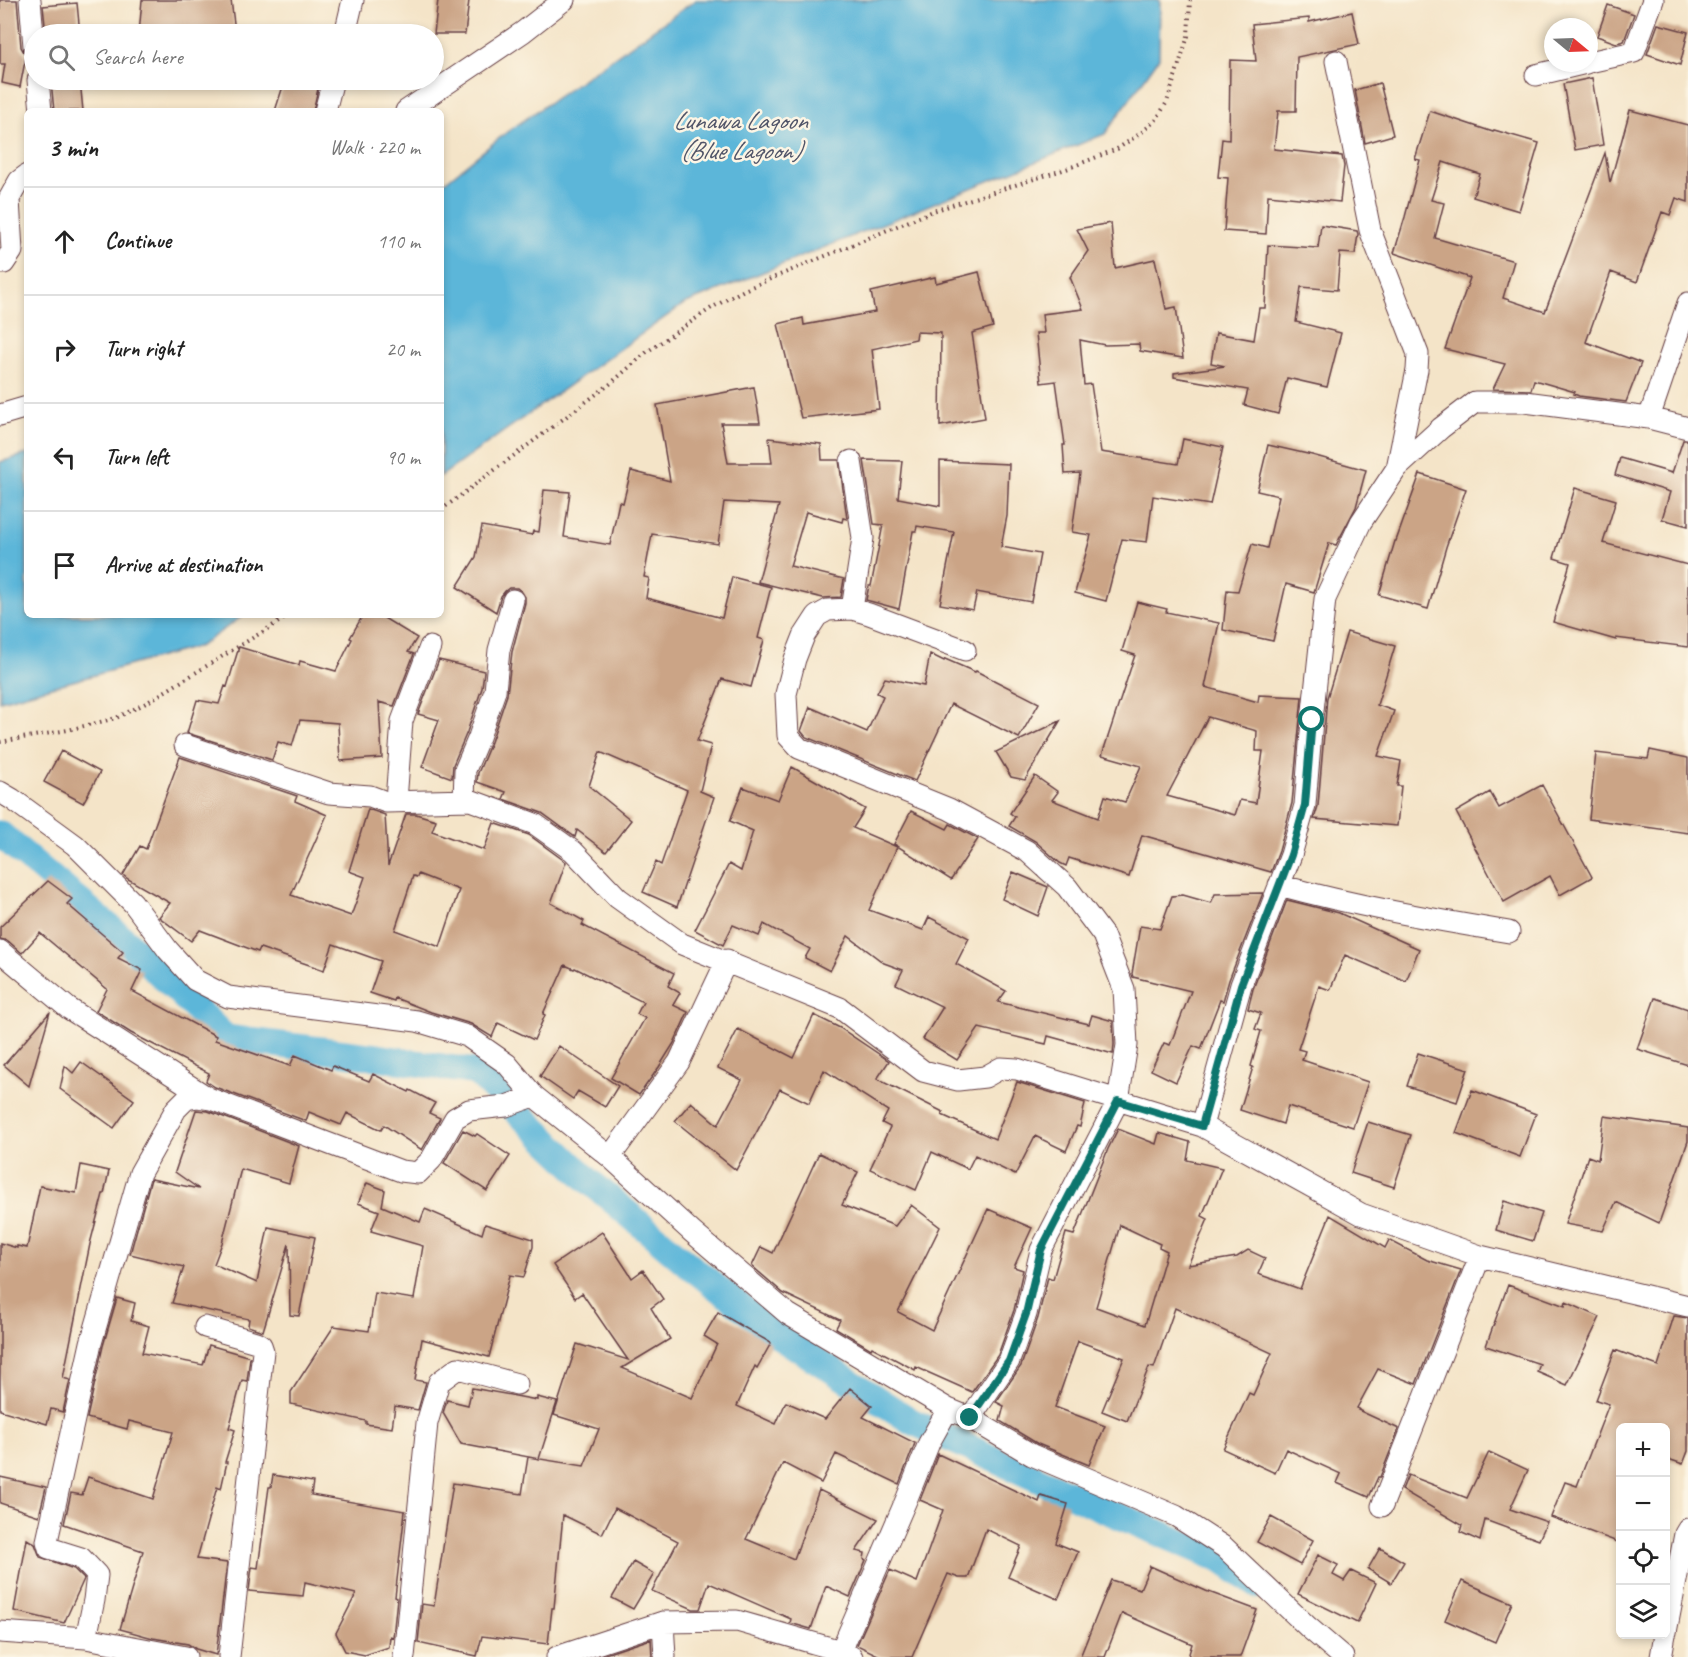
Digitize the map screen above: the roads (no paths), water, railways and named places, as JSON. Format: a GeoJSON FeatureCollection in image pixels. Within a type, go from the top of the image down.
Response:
{"type":"FeatureCollection","features":[{"type":"Feature","properties":{"kind":"street"},"geometry":{"type":"LineString","coordinates":[[30,0],[32,24]]}},
{"type":"Feature","properties":{"kind":"street"},"geometry":{"type":"LineString","coordinates":[[347,24],[353,0]]}},
{"type":"Feature","properties":{"kind":"street"},"geometry":{"type":"LineString","coordinates":[[444,85],[523,32],[564,0]]}},
{"type":"Feature","properties":{"kind":"street"},"geometry":{"type":"LineString","coordinates":[[1598,61],[1634,52],[1653,0]]}},
{"type":"Feature","properties":{"kind":"street"},"geometry":{"type":"LineString","coordinates":[[1336,61],[1370,230],[1418,354],[1417,370],[1397,468]]}},
{"type":"Feature","properties":{"kind":"street"},"geometry":{"type":"LineString","coordinates":[[1536,75],[1549,72]]}},
{"type":"Feature","properties":{"kind":"street"},"geometry":{"type":"LineString","coordinates":[[39,90],[41,108]]}},
{"type":"Feature","properties":{"kind":"street"},"geometry":{"type":"LineString","coordinates":[[326,108],[330,90]]}},
{"type":"Feature","properties":{"kind":"street"},"geometry":{"type":"LineString","coordinates":[[410,108],[437,90]]}},
{"type":"Feature","properties":{"kind":"street"},"geometry":{"type":"LineString","coordinates":[[0,263],[4,263],[12,251],[9,199],[19,181],[24,177]]}},
{"type":"Feature","properties":{"kind":"street"},"geometry":{"type":"LineString","coordinates":[[1649,418],[1688,303]]}},
{"type":"Feature","properties":{"kind":"street"},"geometry":{"type":"LineString","coordinates":[[1202,1126],[1241,985],[1291,855],[1305,805],[1325,598],[1361,522],[1397,468],[1441,428],[1475,402],[1525,402],[1649,418],[1688,428]]}},
{"type":"Feature","properties":{"kind":"street"},"geometry":{"type":"LineString","coordinates":[[0,416],[24,408]]}},
{"type":"Feature","properties":{"kind":"street"},"geometry":{"type":"LineString","coordinates":[[851,461],[863,538],[852,609]]}},
{"type":"Feature","properties":{"kind":"street"},"geometry":{"type":"LineString","coordinates":[[464,800],[465,770],[495,691],[499,650],[513,600]]}},
{"type":"Feature","properties":{"kind":"street"},"geometry":{"type":"LineString","coordinates":[[965,650],[852,609],[828,610],[817,616],[804,636],[795,658],[786,694],[788,736],[799,748],[949,809],[1027,851],[1067,887],[1103,935],[1124,989],[1127,1045],[1118,1101],[1041,1250],[1026,1314],[1009,1361],[970,1418]]}},
{"type":"Feature","properties":{"kind":"street"},"geometry":{"type":"LineString","coordinates":[[396,801],[402,721],[430,647]]}},
{"type":"Feature","properties":{"kind":"street"},"geometry":{"type":"LineString","coordinates":[[185,745],[329,793],[370,796],[386,802],[470,800],[535,824],[573,851],[618,898],[682,944],[727,960],[840,1008],[924,1071],[958,1080],[985,1077],[1001,1068],[1017,1069],[1202,1126],[1361,1214],[1479,1256],[1688,1306]]}},
{"type":"Feature","properties":{"kind":"street"},"geometry":{"type":"LineString","coordinates":[[0,792],[75,845],[134,903],[168,950],[195,980],[228,997],[417,1021],[467,1036],[507,1064],[534,1096],[610,1157],[692,1233],[788,1314],[948,1409],[970,1418],[1032,1455],[1176,1516],[1224,1547],[1343,1657]]}},
{"type":"Feature","properties":{"kind":"street"},"geometry":{"type":"LineString","coordinates":[[1279,885],[1385,911],[1509,932]]}},
{"type":"Feature","properties":{"kind":"street"},"geometry":{"type":"LineString","coordinates":[[0,951],[68,1008],[211,1099],[400,1171],[418,1173],[430,1160],[455,1118],[469,1110],[506,1106],[534,1096]]}},
{"type":"Feature","properties":{"kind":"street"},"geometry":{"type":"LineString","coordinates":[[610,1157],[679,1062],[727,960]]}},
{"type":"Feature","properties":{"kind":"street"},"geometry":{"type":"LineString","coordinates":[[86,1638],[98,1575],[81,1558],[49,1548],[47,1540],[91,1342],[140,1173],[176,1109],[186,1100],[198,1097],[211,1099]]}},
{"type":"Feature","properties":{"kind":"street"},"geometry":{"type":"LineString","coordinates":[[1382,1506],[1479,1256]]}},
{"type":"Feature","properties":{"kind":"street"},"geometry":{"type":"LineString","coordinates":[[205,1327],[256,1342],[261,1345],[263,1351],[229,1657]]}},
{"type":"Feature","properties":{"kind":"street"},"geometry":{"type":"LineString","coordinates":[[404,1657],[427,1423],[439,1382],[458,1368],[518,1384]]}},
{"type":"Feature","properties":{"kind":"street"},"geometry":{"type":"LineString","coordinates":[[557,1657],[663,1622],[737,1622],[846,1654],[929,1443],[948,1409]]}},
{"type":"Feature","properties":{"kind":"street"},"geometry":{"type":"LineString","coordinates":[[1670,1608],[1688,1528]]}},
{"type":"Feature","properties":{"kind":"street"},"geometry":{"type":"LineString","coordinates":[[663,1622],[665,1657]]}},
{"type":"Feature","properties":{"kind":"street"},"geometry":{"type":"LineString","coordinates":[[0,1632],[86,1638],[186,1657]]}},
{"type":"Feature","properties":{"kind":"street"},"geometry":{"type":"LineString","coordinates":[[1661,1657],[1664,1639]]}},
{"type":"Feature","properties":{"kind":"water","name":"Lunawa Lagoon (Blue Lagoon)"},"geometry":{"type":"Polygon","coordinates":[[[696,0],[1160,0],[1159,58],[1105,134],[684,304],[444,474],[444,183],[507,132],[696,0]]]}},
{"type":"Feature","properties":{"kind":"water"},"geometry":{"type":"Polygon","coordinates":[[[24,455],[24,618],[240,618],[200,646],[0,701],[0,462],[24,455]]]}},
{"type":"Feature","properties":{"kind":"waterway"},"geometry":{"type":"LineString","coordinates":[[0,834],[127,942],[226,1038],[476,1072],[587,1179],[691,1267],[776,1334],[911,1421],[1101,1508],[1220,1559],[1257,1585]]}}]}
